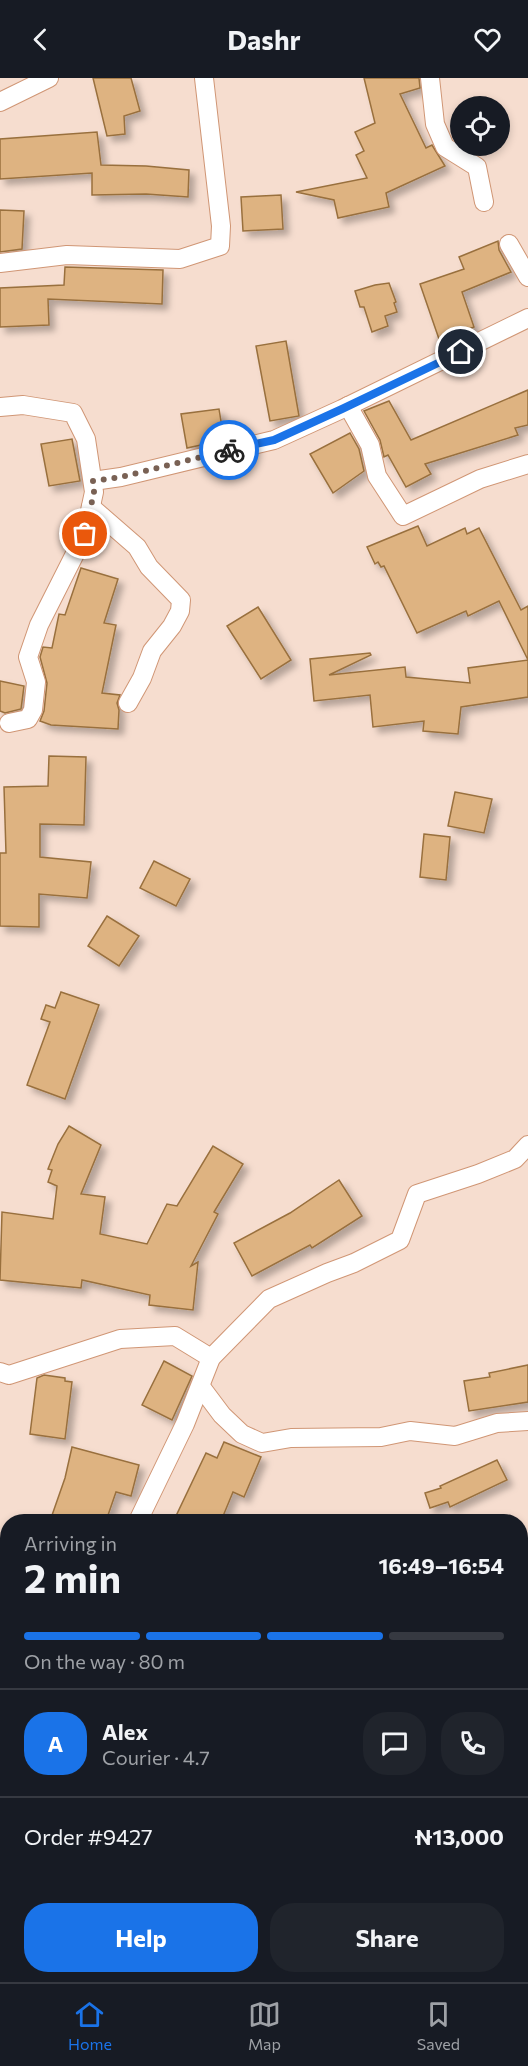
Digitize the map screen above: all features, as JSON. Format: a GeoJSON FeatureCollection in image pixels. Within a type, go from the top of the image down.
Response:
{"type":"FeatureCollection","features":[{"type":"Feature","properties":{"kind":"street"},"geometry":{"type":"LineString","coordinates":[[0,102],[49,78]]}},
{"type":"Feature","properties":{"kind":"street"},"geometry":{"type":"LineString","coordinates":[[0,263],[67,255],[180,259],[220,246],[220,214],[204,78]]}},
{"type":"Feature","properties":{"kind":"street"},"geometry":{"type":"LineString","coordinates":[[429,78],[435,124],[446,147],[477,167],[484,202]]}},
{"type":"Feature","properties":{"kind":"street"},"geometry":{"type":"LineString","coordinates":[[509,244],[528,277]]}},
{"type":"Feature","properties":{"kind":"street"},"geometry":{"type":"LineString","coordinates":[[93,481],[121,477],[274,440],[528,318]]}},
{"type":"Feature","properties":{"kind":"street"},"geometry":{"type":"LineString","coordinates":[[0,407],[23,405],[73,413],[86,439],[94,492],[85,534],[39,625],[28,657],[36,682],[33,711],[28,719],[9,723]]}},
{"type":"Feature","properties":{"kind":"street"},"geometry":{"type":"LineString","coordinates":[[348,406],[370,445],[377,476],[403,516],[480,479],[528,464]]}},
{"type":"Feature","properties":{"kind":"street"},"geometry":{"type":"LineString","coordinates":[[91,507],[137,547],[149,567],[181,600],[180,611],[172,626],[152,651],[142,678],[128,703]]}},
{"type":"Feature","properties":{"kind":"street"},"geometry":{"type":"LineString","coordinates":[[142,1514],[201,1387],[211,1358],[269,1299],[354,1263],[400,1240],[417,1194],[515,1159],[528,1145]]}},
{"type":"Feature","properties":{"kind":"street"},"geometry":{"type":"LineString","coordinates":[[0,1372],[9,1375],[120,1339],[175,1336],[211,1358]]}},
{"type":"Feature","properties":{"kind":"street"},"geometry":{"type":"LineString","coordinates":[[201,1387],[222,1415],[242,1434],[262,1443],[291,1438],[381,1437],[411,1431],[455,1436],[497,1423],[528,1421]]}},
{"type":"Feature","properties":{"kind":"building"},"geometry":{"type":"Polygon","coordinates":[[[93,78],[131,78],[140,111],[124,116],[125,134],[107,136],[93,78]]]}},
{"type":"Feature","properties":{"kind":"building"},"geometry":{"type":"Polygon","coordinates":[[[364,78],[419,78],[420,88],[400,94],[426,148],[432,145],[445,166],[386,193],[389,207],[338,218],[334,200],[296,192],[367,178],[356,155],[364,151],[355,132],[375,123],[364,78]]]}},
{"type":"Feature","properties":{"kind":"building"},"geometry":{"type":"Polygon","coordinates":[[[97,132],[101,165],[189,170],[188,197],[146,194],[92,195],[92,173],[0,179],[0,139],[97,132]]]}},
{"type":"Feature","properties":{"kind":"building"},"geometry":{"type":"Polygon","coordinates":[[[281,195],[283,229],[243,231],[241,197],[281,195]]]}},
{"type":"Feature","properties":{"kind":"building"},"geometry":{"type":"Polygon","coordinates":[[[0,210],[24,211],[22,249],[0,252],[0,210]]]}},
{"type":"Feature","properties":{"kind":"building"},"geometry":{"type":"Polygon","coordinates":[[[498,241],[499,250],[511,272],[462,292],[474,327],[439,339],[420,284],[464,269],[459,257],[498,241]]]}},
{"type":"Feature","properties":{"kind":"building"},"geometry":{"type":"Polygon","coordinates":[[[65,267],[163,270],[162,304],[48,299],[49,325],[0,327],[0,288],[64,285],[65,267]]]}},
{"type":"Feature","properties":{"kind":"building"},"geometry":{"type":"Polygon","coordinates":[[[389,283],[397,312],[385,316],[388,326],[372,332],[364,307],[360,307],[355,291],[389,283]]]}},
{"type":"Feature","properties":{"kind":"building"},"geometry":{"type":"Polygon","coordinates":[[[286,341],[299,416],[270,421],[256,346],[286,341]]]}},
{"type":"Feature","properties":{"kind":"building"},"geometry":{"type":"Polygon","coordinates":[[[528,390],[528,425],[515,428],[518,435],[425,464],[431,474],[406,487],[388,455],[384,457],[380,440],[364,411],[389,401],[411,440],[528,390]]]}},
{"type":"Feature","properties":{"kind":"building"},"geometry":{"type":"Polygon","coordinates":[[[219,409],[224,440],[187,448],[181,414],[219,409]]]}},
{"type":"Feature","properties":{"kind":"building"},"geometry":{"type":"Polygon","coordinates":[[[350,433],[359,449],[364,471],[333,493],[310,454],[350,433]]]}},
{"type":"Feature","properties":{"kind":"building"},"geometry":{"type":"Polygon","coordinates":[[[72,439],[80,481],[49,486],[41,444],[72,439]]]}},
{"type":"Feature","properties":{"kind":"building"},"geometry":{"type":"Polygon","coordinates":[[[418,526],[427,546],[465,528],[467,534],[479,528],[521,610],[528,606],[528,660],[499,601],[468,616],[466,611],[417,633],[384,566],[381,567],[378,562],[375,564],[367,547],[418,526]]]}},
{"type":"Feature","properties":{"kind":"building"},"geometry":{"type":"Polygon","coordinates":[[[81,568],[118,579],[104,623],[116,625],[102,693],[120,695],[117,703],[118,729],[51,725],[40,721],[44,711],[47,683],[40,657],[43,647],[52,648],[59,614],[65,615],[81,568]]]}},
{"type":"Feature","properties":{"kind":"building"},"geometry":{"type":"Polygon","coordinates":[[[258,607],[291,660],[261,679],[227,626],[258,607]]]}},
{"type":"Feature","properties":{"kind":"building"},"geometry":{"type":"Polygon","coordinates":[[[370,653],[371,655],[329,675],[405,667],[406,677],[470,683],[468,668],[528,660],[528,697],[461,707],[458,734],[423,731],[424,721],[373,727],[370,695],[314,701],[310,659],[370,653]]]}},
{"type":"Feature","properties":{"kind":"building"},"geometry":{"type":"Polygon","coordinates":[[[0,681],[24,686],[21,709],[5,713],[0,711],[0,681]]]}},
{"type":"Feature","properties":{"kind":"building"},"geometry":{"type":"Polygon","coordinates":[[[49,756],[86,757],[84,825],[40,824],[40,857],[91,862],[87,898],[39,894],[39,927],[0,926],[0,853],[6,853],[4,787],[48,786],[49,756]]]}},
{"type":"Feature","properties":{"kind":"building"},"geometry":{"type":"Polygon","coordinates":[[[455,792],[492,799],[484,833],[448,826],[455,792]]]}},
{"type":"Feature","properties":{"kind":"building"},"geometry":{"type":"Polygon","coordinates":[[[424,834],[450,837],[446,880],[420,877],[424,834]]]}},
{"type":"Feature","properties":{"kind":"building"},"geometry":{"type":"Polygon","coordinates":[[[154,861],[190,879],[176,906],[140,888],[154,861]]]}},
{"type":"Feature","properties":{"kind":"building"},"geometry":{"type":"Polygon","coordinates":[[[107,916],[139,936],[119,966],[88,946],[107,916]]]}},
{"type":"Feature","properties":{"kind":"building"},"geometry":{"type":"Polygon","coordinates":[[[61,992],[99,1005],[65,1099],[27,1085],[50,1022],[41,1019],[46,1005],[55,1008],[61,992]]]}},
{"type":"Feature","properties":{"kind":"building"},"geometry":{"type":"Polygon","coordinates":[[[69,1126],[101,1145],[81,1194],[105,1197],[100,1234],[147,1244],[167,1204],[177,1206],[213,1146],[243,1164],[214,1212],[218,1214],[191,1266],[198,1262],[193,1310],[149,1305],[150,1295],[82,1280],[81,1288],[0,1280],[2,1212],[53,1219],[57,1186],[48,1182],[52,1170],[48,1169],[58,1144],[69,1126]]]}},
{"type":"Feature","properties":{"kind":"building"},"geometry":{"type":"Polygon","coordinates":[[[339,1180],[362,1216],[312,1248],[310,1245],[252,1276],[234,1243],[290,1213],[339,1180]]]}},
{"type":"Feature","properties":{"kind":"building"},"geometry":{"type":"Polygon","coordinates":[[[164,1361],[192,1376],[172,1420],[142,1405],[164,1361]]]}},
{"type":"Feature","properties":{"kind":"building"},"geometry":{"type":"Polygon","coordinates":[[[528,1365],[528,1402],[469,1411],[464,1381],[490,1377],[489,1373],[528,1365]]]}},
{"type":"Feature","properties":{"kind":"building"},"geometry":{"type":"Polygon","coordinates":[[[44,1375],[65,1378],[65,1381],[72,1382],[65,1439],[30,1434],[37,1378],[44,1375]]]}},
{"type":"Feature","properties":{"kind":"building"},"geometry":{"type":"Polygon","coordinates":[[[224,1442],[261,1457],[244,1497],[233,1492],[224,1514],[177,1514],[206,1453],[217,1458],[224,1442]]]}},
{"type":"Feature","properties":{"kind":"building"},"geometry":{"type":"Polygon","coordinates":[[[72,1447],[139,1465],[131,1496],[116,1492],[108,1514],[52,1514],[65,1478],[72,1447]]]}},
{"type":"Feature","properties":{"kind":"building"},"geometry":{"type":"Polygon","coordinates":[[[497,1460],[507,1480],[450,1507],[448,1502],[430,1508],[425,1493],[441,1488],[440,1486],[497,1460]]]}},
{"type":"Feature","properties":{"kind":"way so far"},"geometry":{"type":"LineString","coordinates":[[85,534],[94,492],[93,481],[121,477],[229,450]]}},
{"type":"Feature","properties":{"kind":"route"},"geometry":{"type":"LineString","coordinates":[[229,450],[274,440],[461,352]]}}]}
